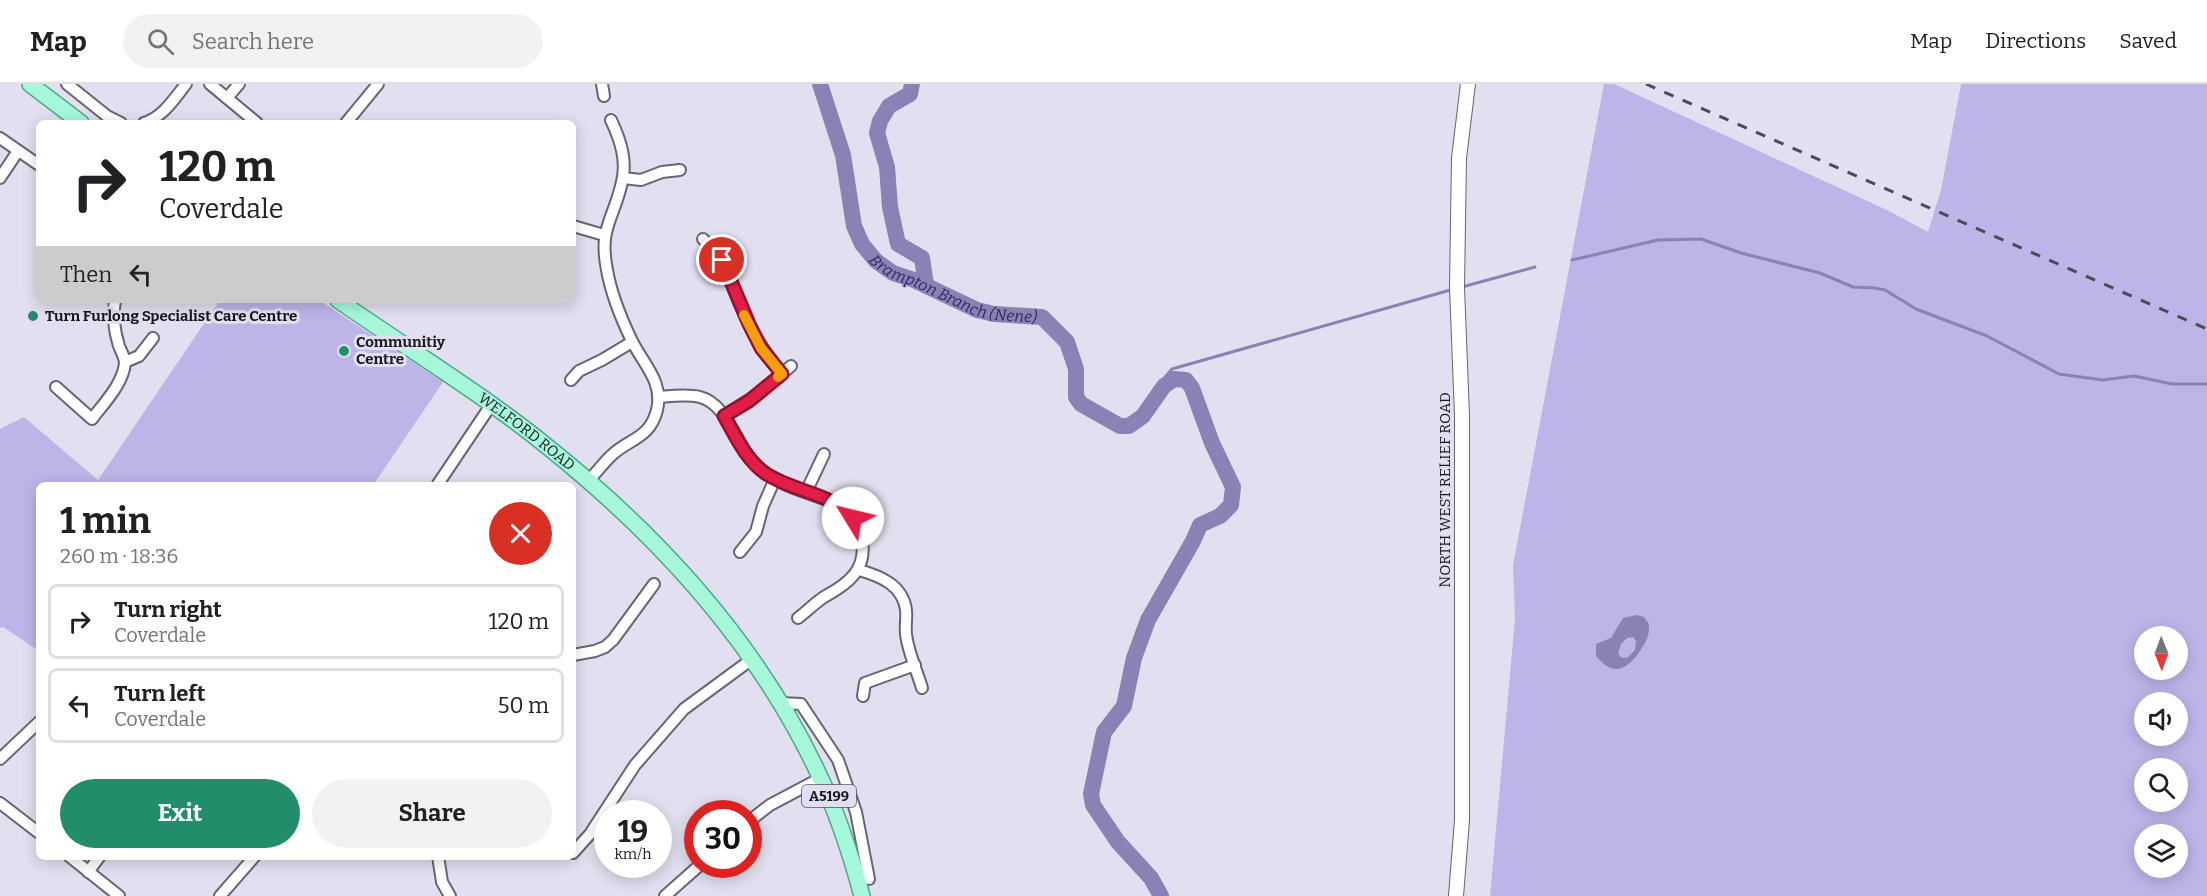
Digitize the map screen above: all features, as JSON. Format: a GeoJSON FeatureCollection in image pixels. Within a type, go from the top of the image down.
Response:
{"type":"FeatureCollection","features":[{"type":"Feature","properties":{"kind":"main road"},"geometry":{"type":"LineString","coordinates":[[30,84],[77,120]]}},
{"type":"Feature","properties":{"kind":"main road","name":"WELFORD ROAD"},"geometry":{"type":"LineString","coordinates":[[342,303],[547,446],[588,481],[676,567],[752,659],[781,703],[821,778],[839,821],[862,896]]}},
{"type":"Feature","properties":{"kind":"street"},"geometry":{"type":"LineString","coordinates":[[67,84],[115,120]]}},
{"type":"Feature","properties":{"kind":"street"},"geometry":{"type":"LineString","coordinates":[[153,120],[164,111],[186,84]]}},
{"type":"Feature","properties":{"kind":"street"},"geometry":{"type":"LineString","coordinates":[[210,84],[253,120]]}},
{"type":"Feature","properties":{"kind":"street"},"geometry":{"type":"LineString","coordinates":[[228,98],[239,84]]}},
{"type":"Feature","properties":{"kind":"street"},"geometry":{"type":"LineString","coordinates":[[348,120],[378,84]]}},
{"type":"Feature","properties":{"kind":"street"},"geometry":{"type":"LineString","coordinates":[[602,84],[604,96]]}},
{"type":"Feature","properties":{"kind":"street","name":"NORTH WEST RELIEF ROAD"},"geometry":{"type":"LineString","coordinates":[[1456,896],[1462,820],[1462,416],[1457,287],[1459,158],[1468,84]]}},
{"type":"Feature","properties":{"kind":"street"},"geometry":{"type":"LineString","coordinates":[[588,481],[614,453],[638,439],[646,431],[654,416],[658,397],[654,377],[632,342],[608,276],[604,235],[623,178],[622,148],[611,120]]}},
{"type":"Feature","properties":{"kind":"street"},"geometry":{"type":"LineString","coordinates":[[0,138],[36,163]]}},
{"type":"Feature","properties":{"kind":"street"},"geometry":{"type":"LineString","coordinates":[[0,178],[18,151]]}},
{"type":"Feature","properties":{"kind":"street"},"geometry":{"type":"LineString","coordinates":[[623,178],[641,180],[662,172],[680,170]]}},
{"type":"Feature","properties":{"kind":"street"},"geometry":{"type":"LineString","coordinates":[[576,227],[604,235]]}},
{"type":"Feature","properties":{"kind":"street"},"geometry":{"type":"LineString","coordinates":[[703,239],[722,260],[761,348],[782,374]]}},
{"type":"Feature","properties":{"kind":"street"},"geometry":{"type":"LineString","coordinates":[[56,387],[92,419],[111,394],[120,379],[125,362],[115,331],[113,317],[115,303]]}},
{"type":"Feature","properties":{"kind":"street"},"geometry":{"type":"LineString","coordinates":[[125,362],[139,356],[153,338]]}},
{"type":"Feature","properties":{"kind":"street"},"geometry":{"type":"LineString","coordinates":[[571,380],[579,371],[632,342]]}},
{"type":"Feature","properties":{"kind":"street"},"geometry":{"type":"LineString","coordinates":[[724,416],[749,401],[791,366]]}},
{"type":"Feature","properties":{"kind":"street"},"geometry":{"type":"LineString","coordinates":[[658,397],[699,397],[712,404],[724,416],[750,459],[758,467],[775,479],[840,506],[853,518],[861,533],[863,543],[859,570],[843,587],[798,618]]}},
{"type":"Feature","properties":{"kind":"street"},"geometry":{"type":"LineString","coordinates":[[439,482],[491,405]]}},
{"type":"Feature","properties":{"kind":"street"},"geometry":{"type":"LineString","coordinates":[[806,492],[824,454]]}},
{"type":"Feature","properties":{"kind":"street"},"geometry":{"type":"LineString","coordinates":[[740,552],[756,532],[763,506],[775,479]]}},
{"type":"Feature","properties":{"kind":"street"},"geometry":{"type":"LineString","coordinates":[[859,570],[886,580],[897,590],[903,600],[906,609],[906,632],[922,688]]}},
{"type":"Feature","properties":{"kind":"street"},"geometry":{"type":"LineString","coordinates":[[576,654],[605,647],[613,640],[654,584]]}},
{"type":"Feature","properties":{"kind":"street"},"geometry":{"type":"LineString","coordinates":[[576,850],[590,834],[635,765],[684,709],[752,659]]}},
{"type":"Feature","properties":{"kind":"street"},"geometry":{"type":"LineString","coordinates":[[863,696],[865,683],[915,665]]}},
{"type":"Feature","properties":{"kind":"street"},"geometry":{"type":"LineString","coordinates":[[781,703],[801,704],[838,760],[856,812],[869,879]]}},
{"type":"Feature","properties":{"kind":"street"},"geometry":{"type":"LineString","coordinates":[[0,759],[36,725]]}},
{"type":"Feature","properties":{"kind":"street"},"geometry":{"type":"LineString","coordinates":[[762,811],[821,778]]}},
{"type":"Feature","properties":{"kind":"street"},"geometry":{"type":"LineString","coordinates":[[0,803],[36,831]]}},
{"type":"Feature","properties":{"kind":"street"},"geometry":{"type":"LineString","coordinates":[[839,821],[856,812]]}},
{"type":"Feature","properties":{"kind":"street"},"geometry":{"type":"LineString","coordinates":[[74,860],[119,896]]}},
{"type":"Feature","properties":{"kind":"street"},"geometry":{"type":"LineString","coordinates":[[88,872],[97,860]]}},
{"type":"Feature","properties":{"kind":"street"},"geometry":{"type":"LineString","coordinates":[[220,896],[252,860]]}},
{"type":"Feature","properties":{"kind":"street"},"geometry":{"type":"LineString","coordinates":[[439,860],[442,882],[450,896]]}},
{"type":"Feature","properties":{"kind":"street"},"geometry":{"type":"LineString","coordinates":[[665,896],[685,878]]}},
{"type":"Feature","properties":{"kind":"shaded area"},"geometry":{"type":"Polygon","coordinates":[[[1604,84],[1614,84],[1889,211],[1928,232],[1941,190],[1961,84],[2207,84],[2207,896],[1490,896],[1515,619],[1513,565],[1604,84]]]}},
{"type":"Feature","properties":{"kind":"shaded area"},"geometry":{"type":"Polygon","coordinates":[[[218,303],[324,303],[443,382],[375,482],[36,482],[36,649],[3,627],[0,628],[0,429],[24,417],[98,480],[218,303]]]}},
{"type":"Feature","properties":{"kind":"shaded area"},"geometry":{"type":"Polygon","coordinates":[[[1637,615],[1644,617],[1649,624],[1649,632],[1645,643],[1633,660],[1618,669],[1607,666],[1596,656],[1596,644],[1611,638],[1623,618],[1637,615]],[[1633,637],[1627,638],[1621,644],[1618,654],[1622,658],[1628,657],[1635,650],[1636,641],[1633,637]]]}},
{"type":"Feature","properties":{"kind":"waterway","name":"Brampton Branch (Nene)"},"geometry":{"type":"LineString","coordinates":[[820,84],[843,155],[854,226],[862,244],[876,261],[893,273],[914,280],[977,310],[994,314],[1042,317],[1067,342],[1076,369],[1076,397],[1081,404],[1120,426],[1129,426],[1143,416],[1164,386],[1174,379],[1186,380],[1192,388],[1212,443],[1233,487],[1231,505],[1220,516],[1200,525],[1148,620],[1134,658],[1124,706],[1104,732],[1091,794],[1093,805],[1118,842],[1151,878],[1161,896]]}},
{"type":"Feature","properties":{"kind":"waterway"},"geometry":{"type":"LineString","coordinates":[[912,84],[910,94],[889,106],[880,121],[877,133],[887,167],[890,207],[898,244],[922,258],[926,285]]}},
{"type":"Feature","properties":{"kind":"waterway"},"geometry":{"type":"LineString","coordinates":[[1572,260],[1658,240],[1701,239],[1741,253],[1820,273],[1853,287],[1885,290],[1916,309],[1987,336],[2059,374],[2103,380],[2134,376],[2172,384],[2207,384]]}},
{"type":"Feature","properties":{"kind":"waterway"},"geometry":{"type":"LineString","coordinates":[[1462,287],[1535,267]]}},
{"type":"Feature","properties":{"kind":"waterway"},"geometry":{"type":"LineString","coordinates":[[1164,386],[1166,376],[1172,369],[1454,289]]}},
{"type":"Feature","properties":{"kind":"railway"},"geometry":{"type":"LineString","coordinates":[[1646,84],[2207,329]]}},
{"type":"Feature","properties":{"kind":"slow traffic"},"geometry":{"type":"LineString","coordinates":[[744,315],[761,348],[782,374],[778,377]]}},
{"type":"Feature","properties":{"kind":"place","name":"Turn Furlong Specialist Care Centre"},"geometry":{"type":"Point","coordinates":[33,316]}},
{"type":"Feature","properties":{"kind":"place","name":"Communitiy Centre"},"geometry":{"type":"Point","coordinates":[344,351]}},
{"type":"Feature","properties":{"kind":"route"},"geometry":{"type":"LineString","coordinates":[[722,260],[740,307],[761,348],[782,374],[749,401],[724,416],[750,459],[765,473],[840,506],[853,518]]}}]}
